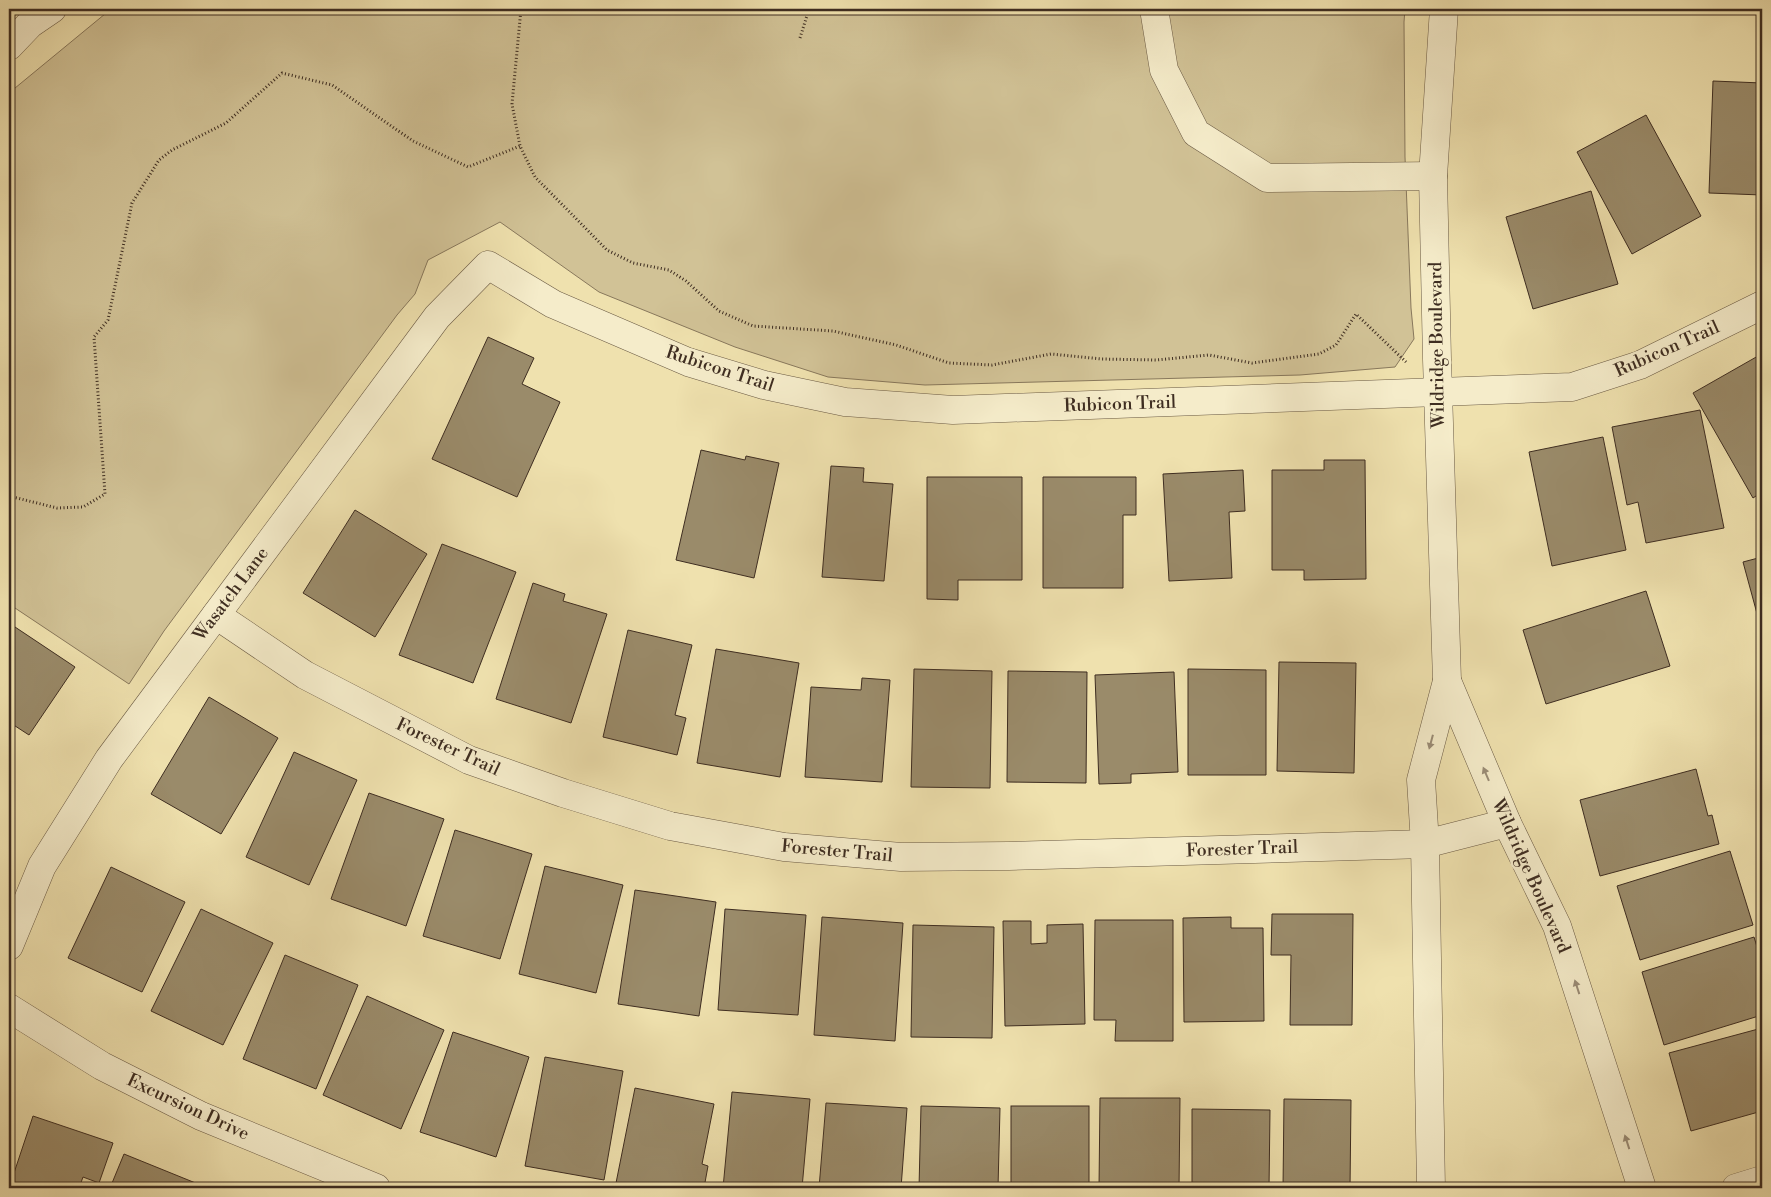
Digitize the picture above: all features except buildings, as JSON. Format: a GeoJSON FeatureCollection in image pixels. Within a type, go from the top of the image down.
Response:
{"type":"FeatureCollection","features":[{"type":"Feature","properties":{"kind":"street"},"geometry":{"type":"LineString","coordinates":[[9,46],[30,24],[52,9]]}},
{"type":"Feature","properties":{"kind":"street"},"geometry":{"type":"LineString","coordinates":[[1154,9],[1164,70],[1196,133],[1267,178],[1433,176]]}},
{"type":"Feature","properties":{"kind":"street","name":"Wildridge Boulevard"},"geometry":{"type":"LineString","coordinates":[[1432,1188],[1425,844],[1421,780],[1447,681],[1433,176],[1444,9]]}},
{"type":"Feature","properties":{"kind":"street","name":"Rubicon Trail"},"geometry":{"type":"LineString","coordinates":[[488,265],[554,304],[688,362],[764,385],[845,402],[953,410],[1572,386],[1640,365],[1762,305]]}},
{"type":"Feature","properties":{"kind":"street","name":"Wasatch Lane"},"geometry":{"type":"LineString","coordinates":[[9,946],[42,866],[109,759],[437,317],[488,265]]}},
{"type":"Feature","properties":{"kind":"street","name":"Forester Trail"},"geometry":{"type":"LineString","coordinates":[[216,615],[305,674],[468,760],[563,794],[670,826],[784,847],[902,857],[1425,844],[1507,823]]}},
{"type":"Feature","properties":{"kind":"street","name":"Wildridge Boulevard"},"geometry":{"type":"LineString","coordinates":[[1447,681],[1507,823],[1557,926],[1642,1188]]}},
{"type":"Feature","properties":{"kind":"street","name":"Excursion Drive"},"geometry":{"type":"LineString","coordinates":[[9,1008],[102,1066],[201,1116],[376,1188]]}},
{"type":"Feature","properties":{"kind":"street"},"geometry":{"type":"LineString","coordinates":[[1736,1188],[1762,1180]]}},
{"type":"Feature","properties":{"kind":"path"},"geometry":{"type":"LineString","coordinates":[[521,9],[512,104],[520,146],[535,177],[607,250],[633,263],[669,270],[686,281],[719,311],[753,326],[833,331],[896,345],[949,363],[992,365],[1051,354],[1102,359],[1156,360],[1209,356],[1252,363],[1318,354],[1336,345],[1356,314],[1438,392]]}},
{"type":"Feature","properties":{"kind":"path"},"geometry":{"type":"LineString","coordinates":[[800,38],[809,9]]}},
{"type":"Feature","properties":{"kind":"path"},"geometry":{"type":"LineString","coordinates":[[9,496],[58,508],[83,507],[105,494],[94,338],[108,320],[132,203],[159,160],[172,150],[226,123],[282,73],[332,84],[413,141],[468,166],[520,146]]}},
{"type":"Feature","properties":{"kind":"shaded area"},"geometry":{"type":"Polygon","coordinates":[[[111,9],[1405,9],[1405,157],[1414,339],[1395,367],[1300,375],[925,385],[828,377],[735,347],[599,292],[500,222],[428,260],[415,294],[397,315],[164,631],[129,684],[9,604],[9,93],[111,9]]]}}]}
